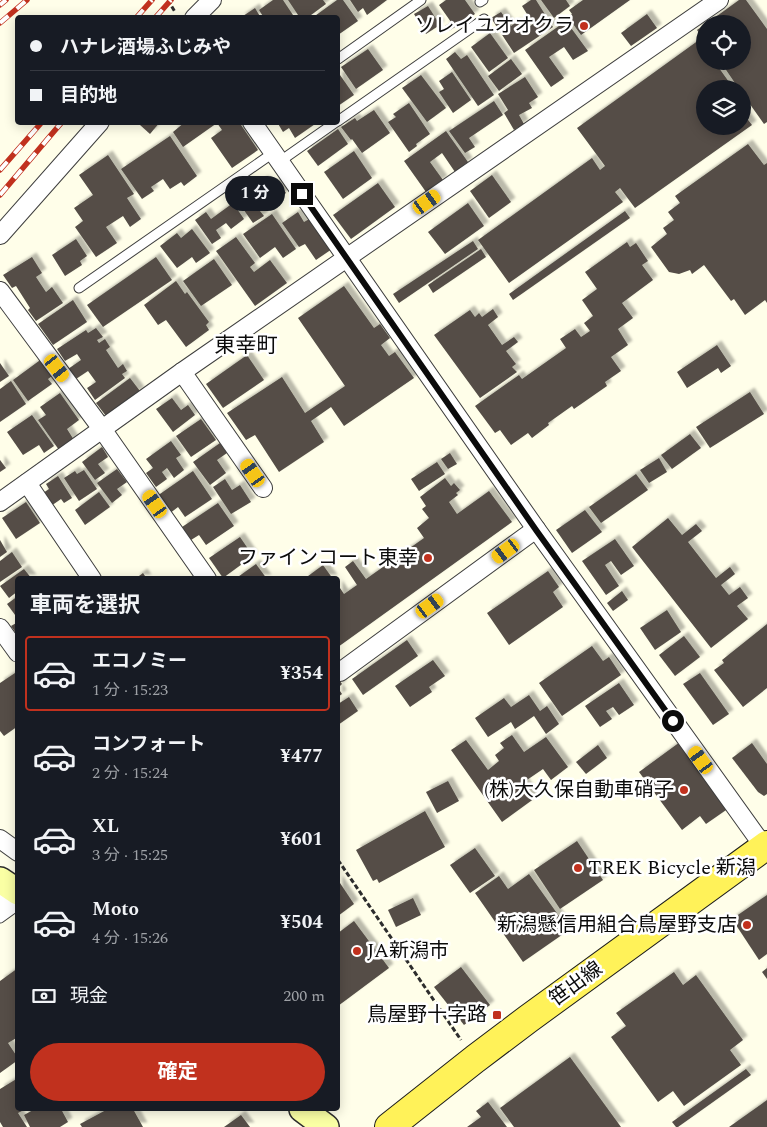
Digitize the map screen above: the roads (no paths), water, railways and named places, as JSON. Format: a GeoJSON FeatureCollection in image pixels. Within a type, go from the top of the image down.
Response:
{"type":"FeatureCollection","features":[{"type":"Feature","properties":{"kind":"main road","name":"笹出線"},"geometry":{"type":"LineString","coordinates":[[389,1127],[536,1013],[766,848]]}},
{"type":"Feature","properties":{"kind":"main road"},"geometry":{"type":"LineString","coordinates":[[0,880],[15,890]]}},
{"type":"Feature","properties":{"kind":"main road"},"geometry":{"type":"LineString","coordinates":[[305,1111],[326,1127]]}},
{"type":"Feature","properties":{"kind":"street"},"geometry":{"type":"LineString","coordinates":[[197,15],[212,0]]}},
{"type":"Feature","properties":{"kind":"street"},"geometry":{"type":"LineString","coordinates":[[0,502],[182,372],[719,0]]}},
{"type":"Feature","properties":{"kind":"street"},"geometry":{"type":"LineString","coordinates":[[0,235],[97,125]]}},
{"type":"Feature","properties":{"kind":"street"},"geometry":{"type":"LineString","coordinates":[[254,125],[536,530],[766,848]]}},
{"type":"Feature","properties":{"kind":"street"},"geometry":{"type":"LineString","coordinates":[[0,291],[102,429],[205,576]]}},
{"type":"Feature","properties":{"kind":"street"},"geometry":{"type":"LineString","coordinates":[[182,372],[263,488]]}},
{"type":"Feature","properties":{"kind":"street"},"geometry":{"type":"LineString","coordinates":[[27,483],[90,576]]}},
{"type":"Feature","properties":{"kind":"street"},"geometry":{"type":"LineString","coordinates":[[340,672],[536,530]]}},
{"type":"Feature","properties":{"kind":"street"},"geometry":{"type":"LineString","coordinates":[[0,628],[15,649]]}},
{"type":"Feature","properties":{"kind":"street"},"geometry":{"type":"LineString","coordinates":[[0,838],[15,850]]}},
{"type":"Feature","properties":{"kind":"street"},"geometry":{"type":"LineString","coordinates":[[0,904],[15,901]]}},
{"type":"Feature","properties":{"kind":"lane"},"geometry":{"type":"LineString","coordinates":[[340,58],[421,0]]}},
{"type":"Feature","properties":{"kind":"lane"},"geometry":{"type":"LineString","coordinates":[[340,120],[484,19]]}},
{"type":"Feature","properties":{"kind":"lane"},"geometry":{"type":"LineString","coordinates":[[79,288],[276,158],[332,125]]}},
{"type":"Feature","properties":{"kind":"lane"},"geometry":{"type":"LineString","coordinates":[[0,918],[15,907]]}},
{"type":"Feature","properties":{"kind":"railway"},"geometry":{"type":"LineString","coordinates":[[0,5],[6,0]]}},
{"type":"Feature","properties":{"kind":"railway"},"geometry":{"type":"LineString","coordinates":[[0,23],[27,0]]}},
{"type":"Feature","properties":{"kind":"railway"},"geometry":{"type":"LineString","coordinates":[[139,15],[152,0]]}},
{"type":"Feature","properties":{"kind":"railway"},"geometry":{"type":"LineString","coordinates":[[158,15],[171,0]]}},
{"type":"Feature","properties":{"kind":"railway"},"geometry":{"type":"LineString","coordinates":[[0,170],[39,125]]}},
{"type":"Feature","properties":{"kind":"railway"},"geometry":{"type":"LineString","coordinates":[[0,195],[59,125]]}},
{"type":"Feature","properties":{"kind":"place","name":"ソレイユオオクラ"},"geometry":{"type":"Point","coordinates":[584,26]}},
{"type":"Feature","properties":{"kind":"place","name":"ファインコート東幸"},"geometry":{"type":"Point","coordinates":[428,558]}},
{"type":"Feature","properties":{"kind":"place","name":"(株)大久保自動車硝子"},"geometry":{"type":"Point","coordinates":[684,790]}},
{"type":"Feature","properties":{"kind":"place","name":"TREK Bicycle 新潟"},"geometry":{"type":"Point","coordinates":[578,868]}},
{"type":"Feature","properties":{"kind":"place","name":"新潟懸信用組合鳥屋野支店"},"geometry":{"type":"Point","coordinates":[747,925]}},
{"type":"Feature","properties":{"kind":"place","name":"JA新潟市"},"geometry":{"type":"Point","coordinates":[357,951]}},
{"type":"Feature","properties":{"kind":"place","name":"鳥屋野十字路"},"geometry":{"type":"Point","coordinates":[497,1015]}},
{"type":"Feature","properties":{"kind":"district","name":"東幸町"},"geometry":{"type":"Point","coordinates":[246,346]}}]}
